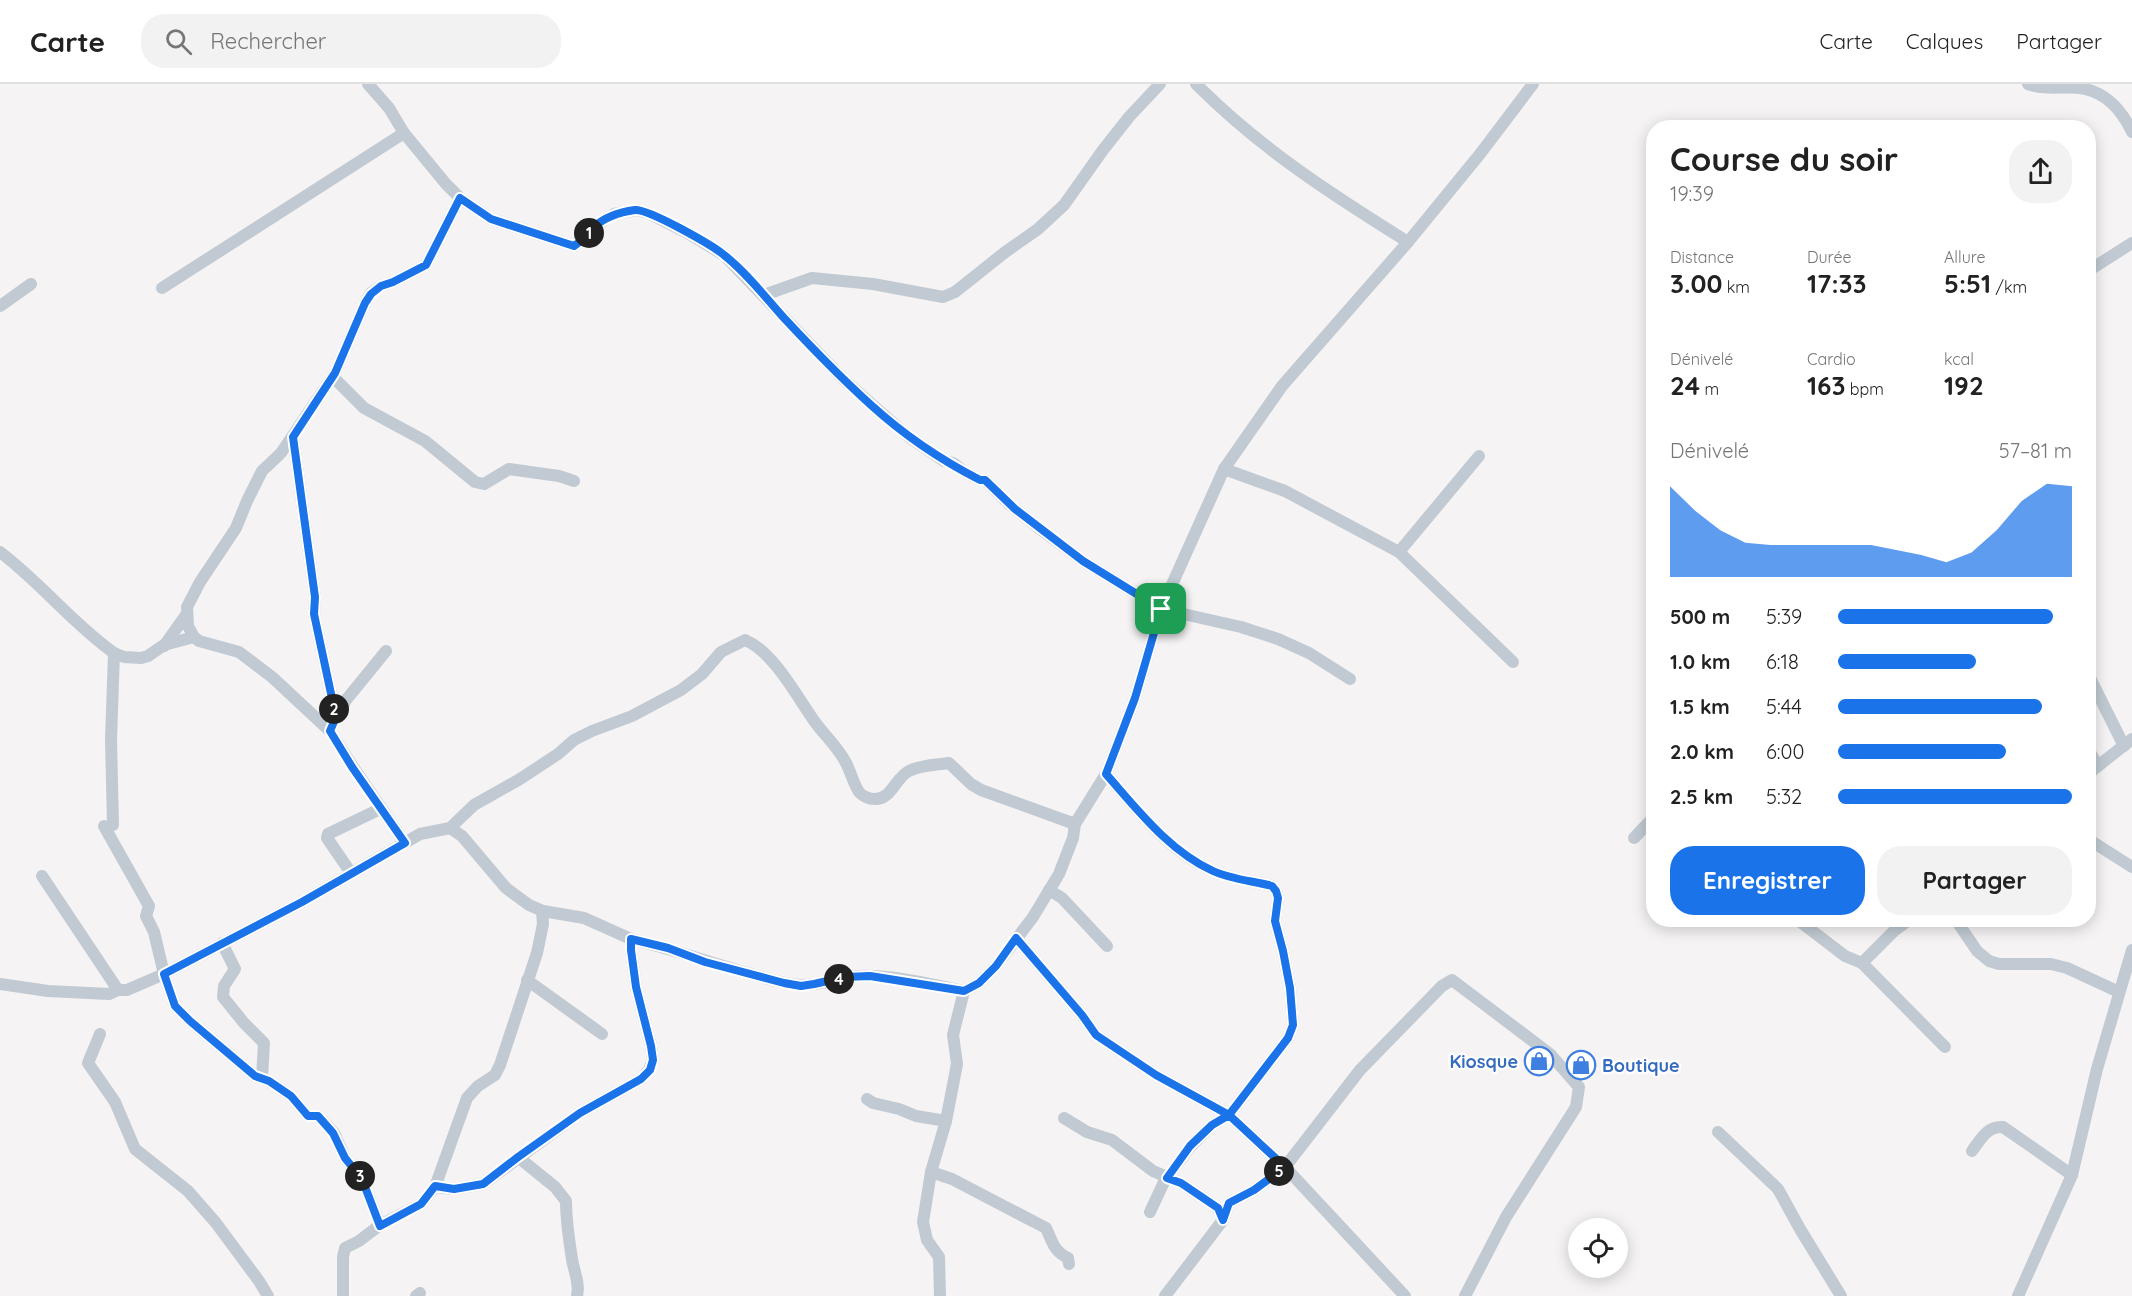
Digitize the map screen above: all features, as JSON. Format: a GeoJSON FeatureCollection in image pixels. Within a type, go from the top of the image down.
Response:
{"type":"FeatureCollection","features":[{"type":"Feature","properties":{"kind":"street"},"geometry":{"type":"LineString","coordinates":[[368,84],[446,184],[460,198],[491,219],[574,246],[595,226],[614,214],[637,210],[648,213],[724,255],[765,295],[844,380],[918,445],[980,480],[985,480],[1009,504],[1076,555],[1161,609],[1241,627],[1278,639],[1309,653],[1350,679]]}},
{"type":"Feature","properties":{"kind":"street"},"geometry":{"type":"LineString","coordinates":[[765,295],[812,278],[873,284],[943,297],[955,292],[1038,229],[1064,206],[1102,150],[1160,84]]}},
{"type":"Feature","properties":{"kind":"street"},"geometry":{"type":"LineString","coordinates":[[1196,84],[1220,108],[1263,144],[1316,184],[1408,243]]}},
{"type":"Feature","properties":{"kind":"street"},"geometry":{"type":"LineString","coordinates":[[450,828],[462,836],[506,888],[529,905],[542,911],[584,918],[631,939],[668,948],[705,962],[784,983],[808,985],[845,977],[870,976],[964,991],[979,983],[996,966],[1033,917],[1059,874],[1073,838],[1075,824],[1106,774],[1135,698],[1161,609],[1224,469],[1282,386],[1408,243],[1533,84]]}},
{"type":"Feature","properties":{"kind":"street"},"geometry":{"type":"LineString","coordinates":[[2028,84],[2040,88],[2084,89],[2108,98],[2124,116],[2132,132]]}},
{"type":"Feature","properties":{"kind":"street"},"geometry":{"type":"LineString","coordinates":[[162,288],[404,133]]}},
{"type":"Feature","properties":{"kind":"street"},"geometry":{"type":"LineString","coordinates":[[194,637],[186,615],[187,607],[200,582],[236,528],[262,471],[281,453],[333,377],[371,294],[381,286],[426,265],[460,198]]}},
{"type":"Feature","properties":{"kind":"street"},"geometry":{"type":"LineString","coordinates":[[2096,266],[2132,243]]}},
{"type":"Feature","properties":{"kind":"street"},"geometry":{"type":"LineString","coordinates":[[0,306],[31,284]]}},
{"type":"Feature","properties":{"kind":"street"},"geometry":{"type":"LineString","coordinates":[[333,377],[364,408],[425,441],[475,482],[484,484],[509,469],[559,476],[574,481]]}},
{"type":"Feature","properties":{"kind":"street"},"geometry":{"type":"LineString","coordinates":[[293,437],[315,597],[314,614],[336,717]]}},
{"type":"Feature","properties":{"kind":"street"},"geometry":{"type":"LineString","coordinates":[[1399,552],[1479,456]]}},
{"type":"Feature","properties":{"kind":"street"},"geometry":{"type":"LineString","coordinates":[[1224,469],[1285,491],[1399,552],[1513,662]]}},
{"type":"Feature","properties":{"kind":"street"},"geometry":{"type":"LineString","coordinates":[[0,552],[21,568],[49,598],[114,653],[124,657],[141,658],[164,646],[194,637],[239,652],[272,676],[330,731],[380,809],[405,843]]}},
{"type":"Feature","properties":{"kind":"street"},"geometry":{"type":"LineString","coordinates":[[164,646],[186,615]]}},
{"type":"Feature","properties":{"kind":"street"},"geometry":{"type":"LineString","coordinates":[[0,984],[48,991],[109,994],[118,990],[127,990],[164,974],[302,902],[420,834],[450,828],[474,805],[520,779],[558,754],[574,740],[632,716],[681,690],[702,674],[721,652],[745,640],[756,645],[785,676],[799,700],[836,746],[860,794],[871,800],[881,798],[891,790],[904,773],[912,769],[949,763],[971,784],[981,790],[1075,824]]}},
{"type":"Feature","properties":{"kind":"street"},"geometry":{"type":"LineString","coordinates":[[330,731],[346,700],[386,651]]}},
{"type":"Feature","properties":{"kind":"street"},"geometry":{"type":"LineString","coordinates":[[114,653],[108,826],[149,906],[146,916],[154,932],[164,974],[175,1006],[255,1076],[291,1096],[308,1116],[318,1116],[333,1133],[345,1158],[362,1179],[380,1226]]}},
{"type":"Feature","properties":{"kind":"street"},"geometry":{"type":"LineString","coordinates":[[2096,688],[2128,742],[2098,766],[2096,763]]}},
{"type":"Feature","properties":{"kind":"street"},"geometry":{"type":"LineString","coordinates":[[1106,774],[1157,831],[1186,856],[1214,872],[1272,886],[1278,898],[1275,921],[1290,988],[1293,1025],[1288,1038],[1229,1115],[1212,1125],[1190,1146],[1167,1178],[1150,1212]]}},
{"type":"Feature","properties":{"kind":"street"},"geometry":{"type":"LineString","coordinates":[[351,873],[327,838],[328,834],[380,809]]}},
{"type":"Feature","properties":{"kind":"street"},"geometry":{"type":"LineString","coordinates":[[1635,838],[1646,826]]}},
{"type":"Feature","properties":{"kind":"street"},"geometry":{"type":"LineString","coordinates":[[2096,844],[2132,867]]}},
{"type":"Feature","properties":{"kind":"street"},"geometry":{"type":"LineString","coordinates":[[42,876],[118,990]]}},
{"type":"Feature","properties":{"kind":"street"},"geometry":{"type":"LineString","coordinates":[[1049,890],[1062,898],[1107,946]]}},
{"type":"Feature","properties":{"kind":"street"},"geometry":{"type":"LineString","coordinates":[[342,1296],[345,1248],[421,1204],[435,1186],[467,1098],[478,1086],[495,1075],[539,943],[543,924],[542,911]]}},
{"type":"Feature","properties":{"kind":"street"},"geometry":{"type":"LineString","coordinates":[[1807,927],[1845,956],[1862,963],[1945,1047]]}},
{"type":"Feature","properties":{"kind":"street"},"geometry":{"type":"LineString","coordinates":[[1862,963],[1901,927]]}},
{"type":"Feature","properties":{"kind":"street"},"geometry":{"type":"LineString","coordinates":[[1961,927],[1977,951],[1989,961],[1999,964],[2051,964],[2067,968],[2120,992]]}},
{"type":"Feature","properties":{"kind":"street"},"geometry":{"type":"LineString","coordinates":[[1016,938],[1096,1035],[1156,1075],[1229,1115],[1285,1167],[1405,1296]]}},
{"type":"Feature","properties":{"kind":"street"},"geometry":{"type":"LineString","coordinates":[[435,1186],[454,1189],[483,1184],[580,1113],[641,1079],[650,1070],[653,1060],[651,1046],[636,987],[631,939]]}},
{"type":"Feature","properties":{"kind":"street"},"geometry":{"type":"LineString","coordinates":[[222,943],[235,969],[224,986],[224,997],[244,1023],[264,1043],[262,1078]]}},
{"type":"Feature","properties":{"kind":"street"},"geometry":{"type":"LineString","coordinates":[[2018,1296],[2072,1174],[2097,1069],[2132,950]]}},
{"type":"Feature","properties":{"kind":"street"},"geometry":{"type":"LineString","coordinates":[[527,980],[602,1034]]}},
{"type":"Feature","properties":{"kind":"street"},"geometry":{"type":"LineString","coordinates":[[1165,1296],[1223,1220],[1229,1203],[1254,1190],[1285,1167],[1360,1070],[1442,986],[1452,980],[1550,1054],[1579,1087],[1576,1107],[1506,1217],[1465,1296]]}},
{"type":"Feature","properties":{"kind":"street"},"geometry":{"type":"LineString","coordinates":[[940,1296],[939,1257],[927,1240],[923,1222],[931,1172],[946,1121],[957,1064],[953,1035],[964,991]]}},
{"type":"Feature","properties":{"kind":"street"},"geometry":{"type":"LineString","coordinates":[[100,1034],[88,1063],[115,1102],[135,1149],[188,1191],[216,1223],[268,1296]]}},
{"type":"Feature","properties":{"kind":"street"},"geometry":{"type":"LineString","coordinates":[[867,1099],[873,1103],[916,1116],[946,1121]]}},
{"type":"Feature","properties":{"kind":"street"},"geometry":{"type":"LineString","coordinates":[[1064,1118],[1087,1132],[1112,1140],[1153,1171],[1181,1183],[1218,1208],[1223,1220]]}},
{"type":"Feature","properties":{"kind":"street"},"geometry":{"type":"LineString","coordinates":[[1972,1151],[1989,1130],[1995,1126],[2003,1126],[2072,1174]]}},
{"type":"Feature","properties":{"kind":"street"},"geometry":{"type":"LineString","coordinates":[[1718,1132],[1778,1189],[1840,1296]]}},
{"type":"Feature","properties":{"kind":"street"},"geometry":{"type":"LineString","coordinates":[[518,1157],[555,1187],[566,1202],[572,1260],[579,1288],[577,1296]]}},
{"type":"Feature","properties":{"kind":"street"},"geometry":{"type":"LineString","coordinates":[[931,1172],[952,1179],[1046,1228],[1049,1231],[1052,1245],[1060,1254],[1068,1258],[1069,1264]]}},
{"type":"Feature","properties":{"kind":"place","name":"Kiosque"},"geometry":{"type":"Point","coordinates":[1539,1061]}},
{"type":"Feature","properties":{"kind":"place","name":"Boutique"},"geometry":{"type":"Point","coordinates":[1581,1065]}},
{"type":"Feature","properties":{"kind":"route"},"geometry":{"type":"LineString","coordinates":[[1161,609],[1083,561],[1015,509],[985,480],[980,480],[918,445],[844,380],[803,339],[765,295],[724,255],[691,235],[668,222],[637,210],[614,214],[595,226],[574,246],[491,219],[460,198],[426,265],[381,286],[371,294],[335,373],[293,437],[315,597],[314,614],[336,717],[330,731],[380,809],[405,843],[302,902],[164,974],[175,1006],[255,1076],[269,1081],[291,1096],[308,1116],[318,1116],[333,1133],[345,1158],[362,1179],[380,1226],[421,1204],[435,1186],[454,1189],[483,1184],[580,1113],[641,1079],[650,1070],[653,1060],[651,1046],[636,987],[631,939],[668,948],[705,962],[801,986],[860,975],[964,991],[979,983],[996,966],[1016,938],[1082,1015],[1096,1035],[1156,1075],[1229,1115],[1212,1125],[1190,1146],[1167,1178],[1181,1183],[1218,1208],[1223,1220],[1229,1203],[1254,1190],[1285,1167],[1229,1115],[1288,1038],[1293,1025],[1290,988],[1275,921],[1278,898],[1272,886],[1214,872],[1186,856],[1157,831],[1106,774],[1135,698],[1161,609]]}}]}
